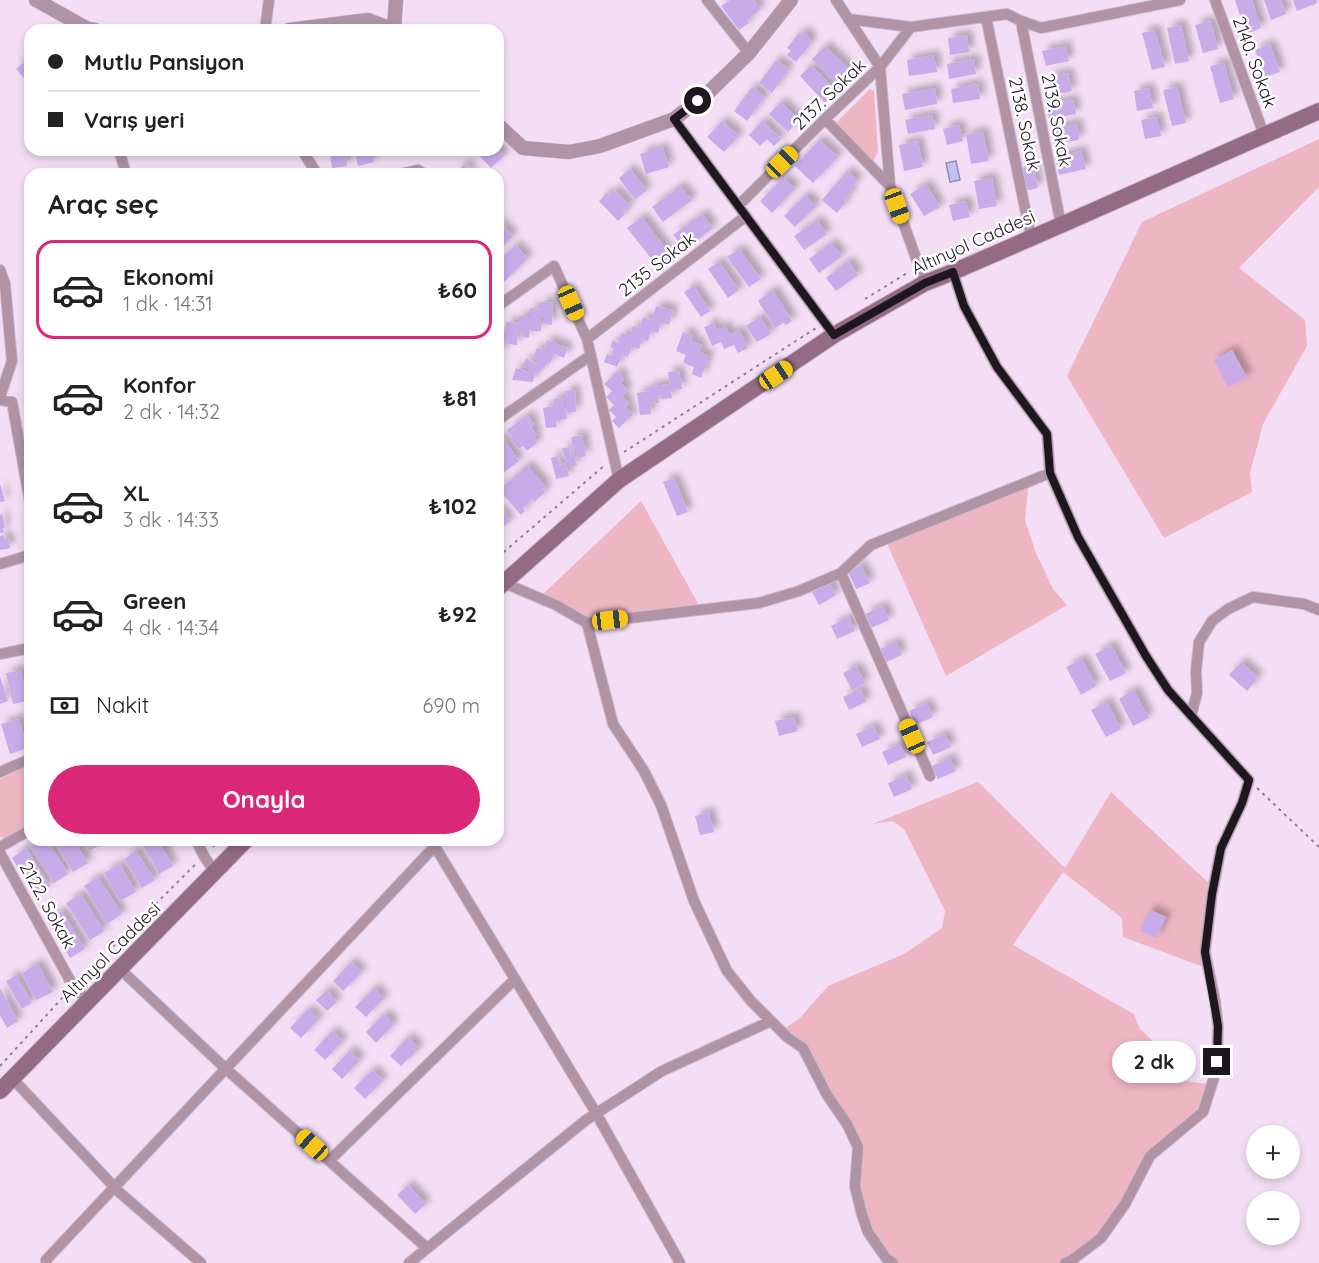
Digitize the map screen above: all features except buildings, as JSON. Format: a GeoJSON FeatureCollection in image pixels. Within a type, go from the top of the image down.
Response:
{"type":"FeatureCollection","features":[{"type":"Feature","properties":{"kind":"main road","name":"Altınyol Caddesi"},"geometry":{"type":"LineString","coordinates":[[504,583],[619,480],[834,335],[925,283],[1319,111]]}},
{"type":"Feature","properties":{"kind":"main road","name":"Altınyol Caddesi"},"geometry":{"type":"LineString","coordinates":[[3,1086],[240,846]]}},
{"type":"Feature","properties":{"kind":"street"},"geometry":{"type":"LineString","coordinates":[[36,0],[79,24]]}},
{"type":"Feature","properties":{"kind":"street"},"geometry":{"type":"LineString","coordinates":[[266,24],[269,0]]}},
{"type":"Feature","properties":{"kind":"street"},"geometry":{"type":"LineString","coordinates":[[394,24],[396,0]]}},
{"type":"Feature","properties":{"kind":"street"},"geometry":{"type":"LineString","coordinates":[[707,0],[749,53]]}},
{"type":"Feature","properties":{"kind":"street"},"geometry":{"type":"LineString","coordinates":[[504,130],[524,148],[569,152],[600,146],[674,119],[709,92],[749,53],[791,0]]}},
{"type":"Feature","properties":{"kind":"street"},"geometry":{"type":"LineString","coordinates":[[836,0],[880,67],[890,186],[925,283]]}},
{"type":"Feature","properties":{"kind":"street"},"geometry":{"type":"LineString","coordinates":[[848,19],[911,27],[1007,14],[1041,28],[1180,0]]}},
{"type":"Feature","properties":{"kind":"street","name":"2140. Sokak"},"geometry":{"type":"LineString","coordinates":[[1215,0],[1264,135]]}},
{"type":"Feature","properties":{"kind":"street","name":"2138. Sokak"},"geometry":{"type":"LineString","coordinates":[[986,17],[1031,238]]}},
{"type":"Feature","properties":{"kind":"street"},"geometry":{"type":"LineString","coordinates":[[336,24],[368,20],[378,24]]}},
{"type":"Feature","properties":{"kind":"street","name":"2139. Sokak"},"geometry":{"type":"LineString","coordinates":[[1020,21],[1061,225]]}},
{"type":"Feature","properties":{"kind":"street","name":"2137. Sokak"},"geometry":{"type":"LineString","coordinates":[[738,206],[880,67],[911,27]]}},
{"type":"Feature","properties":{"kind":"street"},"geometry":{"type":"LineString","coordinates":[[674,119],[834,335]]}},
{"type":"Feature","properties":{"kind":"street"},"geometry":{"type":"LineString","coordinates":[[825,119],[890,186]]}},
{"type":"Feature","properties":{"kind":"street","name":"2135 Sokak"},"geometry":{"type":"LineString","coordinates":[[587,339],[746,216]]}},
{"type":"Feature","properties":{"kind":"street"},"geometry":{"type":"LineString","coordinates":[[504,301],[554,266],[587,339],[619,480]]}},
{"type":"Feature","properties":{"kind":"street"},"geometry":{"type":"LineString","coordinates":[[0,270],[5,284],[12,361],[0,399],[12,402],[24,469]]}},
{"type":"Feature","properties":{"kind":"street"},"geometry":{"type":"LineString","coordinates":[[953,272],[964,306],[997,367],[1047,434],[1050,473],[1078,537],[1146,656],[1168,690],[1249,780],[1242,803],[1221,848],[1212,894],[1205,952],[1218,1026],[1217,1068],[1203,1112],[1150,1156],[1125,1204],[1101,1238],[1065,1263]]}},
{"type":"Feature","properties":{"kind":"street"},"geometry":{"type":"LineString","coordinates":[[504,416],[591,355]]}},
{"type":"Feature","properties":{"kind":"street"},"geometry":{"type":"LineString","coordinates":[[504,587],[556,605],[587,623],[759,603],[799,591],[841,573],[871,545],[1050,473]]}},
{"type":"Feature","properties":{"kind":"street"},"geometry":{"type":"LineString","coordinates":[[0,564],[24,557]]}},
{"type":"Feature","properties":{"kind":"street"},"geometry":{"type":"LineString","coordinates":[[841,573],[930,776]]}},
{"type":"Feature","properties":{"kind":"street"},"geometry":{"type":"LineString","coordinates":[[1191,716],[1197,693],[1196,671],[1199,642],[1212,621],[1228,609],[1253,597],[1304,604],[1319,610]]}},
{"type":"Feature","properties":{"kind":"street"},"geometry":{"type":"LineString","coordinates":[[587,623],[613,724],[644,771],[661,805],[694,901],[727,971],[771,1021],[787,1037],[803,1048],[827,1095],[847,1124],[858,1147],[855,1186],[862,1215],[868,1232],[886,1258],[893,1263]]}},
{"type":"Feature","properties":{"kind":"street"},"geometry":{"type":"LineString","coordinates":[[0,654],[24,649]]}},
{"type":"Feature","properties":{"kind":"street"},"geometry":{"type":"LineString","coordinates":[[0,772],[24,762]]}},
{"type":"Feature","properties":{"kind":"street"},"geometry":{"type":"LineString","coordinates":[[0,847],[24,833]]}},
{"type":"Feature","properties":{"kind":"street"},"geometry":{"type":"LineString","coordinates":[[199,846],[215,873]]}},
{"type":"Feature","properties":{"kind":"street"},"geometry":{"type":"LineString","coordinates":[[46,1263],[46,1260],[114,1186],[430,846]]}},
{"type":"Feature","properties":{"kind":"street"},"geometry":{"type":"LineString","coordinates":[[435,846],[596,1113],[680,1263]]}},
{"type":"Feature","properties":{"kind":"street","name":"2122. Sokak"},"geometry":{"type":"LineString","coordinates":[[0,853],[73,986],[88,1001]]}},
{"type":"Feature","properties":{"kind":"street"},"geometry":{"type":"LineString","coordinates":[[120,969],[225,1068],[427,1248]]}},
{"type":"Feature","properties":{"kind":"street"},"geometry":{"type":"LineString","coordinates":[[329,1161],[515,979]]}},
{"type":"Feature","properties":{"kind":"street"},"geometry":{"type":"LineString","coordinates":[[409,1263],[596,1113],[662,1071],[771,1021]]}},
{"type":"Feature","properties":{"kind":"street"},"geometry":{"type":"LineString","coordinates":[[3,1086],[201,1263]]}},
{"type":"Feature","properties":{"kind":"path"},"geometry":{"type":"LineString","coordinates":[[1249,780],[1319,847]]}},
{"type":"Feature","properties":{"kind":"path"},"geometry":{"type":"LineString","coordinates":[[0,1066],[73,986],[213,846]]}},
{"type":"Feature","properties":{"kind":"shaded area"},"geometry":{"type":"Polygon","coordinates":[[[870,89],[874,91],[878,152],[873,161],[836,123],[870,89]]]}},
{"type":"Feature","properties":{"kind":"shaded area"},"geometry":{"type":"Polygon","coordinates":[[[1319,139],[1319,187],[1239,268],[1305,320],[1307,346],[1263,424],[1250,473],[1252,492],[1164,538],[1067,376],[1142,222],[1319,139]]]}},
{"type":"Feature","properties":{"kind":"shaded area"},"geometry":{"type":"Polygon","coordinates":[[[1028,488],[1025,520],[1036,553],[1053,589],[1067,605],[946,676],[885,539],[1028,488]]]}},
{"type":"Feature","properties":{"kind":"shaded area"},"geometry":{"type":"Polygon","coordinates":[[[641,501],[701,609],[587,623],[539,598],[641,501]]]}},
{"type":"Feature","properties":{"kind":"shaded area"},"geometry":{"type":"Polygon","coordinates":[[[24,768],[24,828],[7,838],[0,837],[0,779],[24,768]]]}},
{"type":"Feature","properties":{"kind":"shaded area"},"geometry":{"type":"Polygon","coordinates":[[[978,782],[1065,868],[1111,792],[1213,887],[1208,967],[1123,937],[1122,918],[1063,872],[1013,945],[1134,1014],[1140,1029],[1152,1040],[1153,1058],[1170,1080],[1212,1084],[1203,1112],[1150,1156],[1101,1238],[1065,1263],[893,1263],[868,1232],[855,1186],[858,1147],[803,1048],[781,1031],[799,1019],[828,986],[904,954],[942,928],[945,911],[904,829],[892,821],[873,824],[978,782]]]}},
{"type":"Feature","properties":{"kind":"water"},"geometry":{"type":"Polygon","coordinates":[[[956,161],[960,180],[950,182],[946,163],[956,161]]]}},
{"type":"Feature","properties":{"kind":"route"},"geometry":{"type":"LineString","coordinates":[[698,101],[674,119],[834,335],[925,283],[953,272],[964,306],[997,367],[1047,434],[1050,473],[1078,537],[1146,656],[1168,690],[1249,780],[1242,803],[1221,848],[1212,894],[1205,952],[1218,1026],[1217,1062]]}}]}
